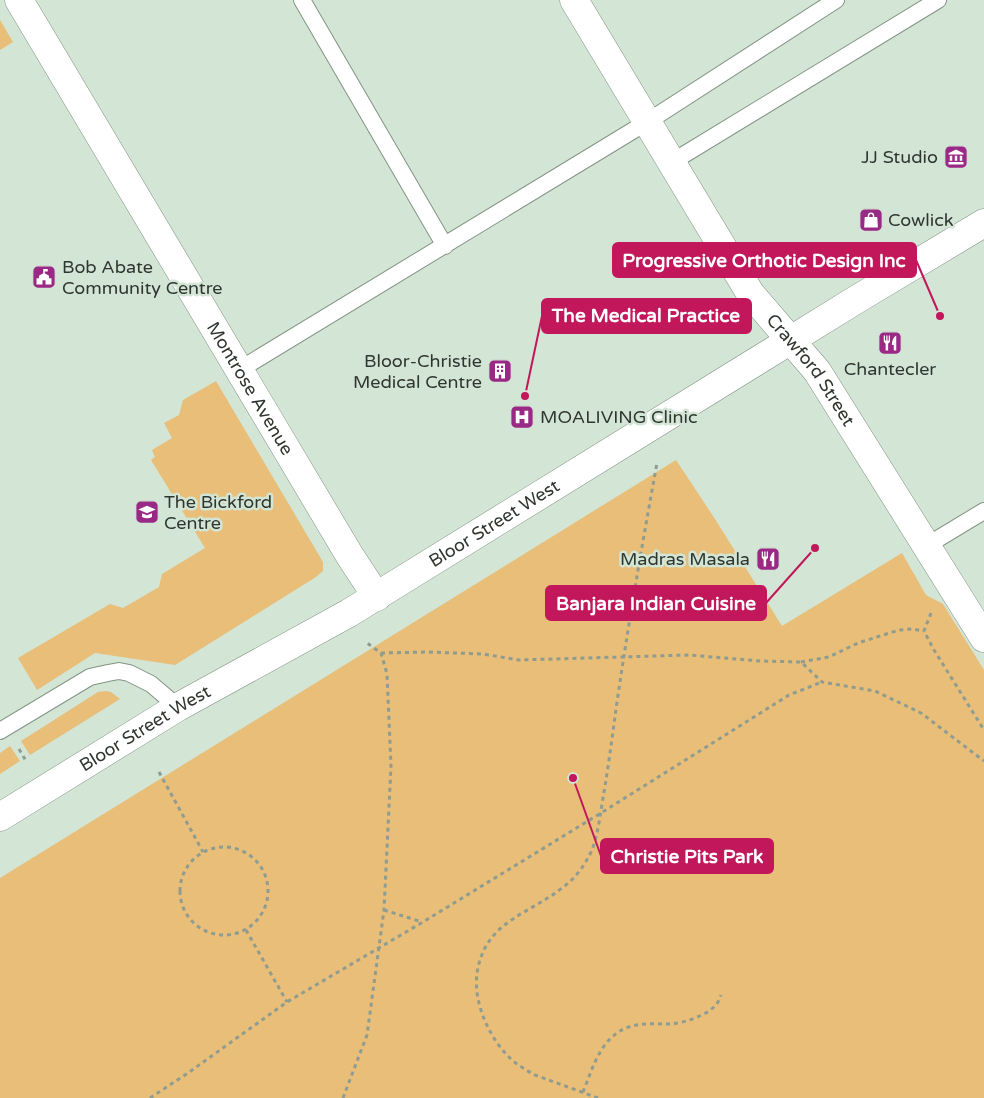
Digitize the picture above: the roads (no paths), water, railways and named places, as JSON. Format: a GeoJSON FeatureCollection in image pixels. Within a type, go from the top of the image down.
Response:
{"type":"FeatureCollection","features":[{"type":"Feature","properties":{"kind":"street","name":"Montrose Avenue"},"geometry":{"type":"LineString","coordinates":[[19,0],[350,556],[377,597]]}},
{"type":"Feature","properties":{"kind":"street","name":"Crawford Street"},"geometry":{"type":"LineString","coordinates":[[574,0],[750,294],[817,370],[984,638]]}},
{"type":"Feature","properties":{"kind":"street","name":"Bloor Street West"},"geometry":{"type":"LineString","coordinates":[[0,817],[178,707],[377,597],[791,340],[984,224]]}},
{"type":"Feature","properties":{"kind":"lane"},"geometry":{"type":"LineString","coordinates":[[302,0],[445,246]]}},
{"type":"Feature","properties":{"kind":"lane"},"geometry":{"type":"LineString","coordinates":[[239,370],[647,122],[836,0]]}},
{"type":"Feature","properties":{"kind":"lane"},"geometry":{"type":"LineString","coordinates":[[672,162],[938,0]]}},
{"type":"Feature","properties":{"kind":"lane"},"geometry":{"type":"LineString","coordinates":[[926,546],[984,511]]}},
{"type":"Feature","properties":{"kind":"lane"},"geometry":{"type":"LineString","coordinates":[[0,731],[90,677],[108,673],[130,673],[151,684],[178,707]]}},
{"type":"Feature","properties":{"kind":"place","name":"JJ Studio"},"geometry":{"type":"Point","coordinates":[956,157]}},
{"type":"Feature","properties":{"kind":"place","name":"Cowlick"},"geometry":{"type":"Point","coordinates":[871,220]}},
{"type":"Feature","properties":{"kind":"place","name":"Bob Abate Community Centre"},"geometry":{"type":"Point","coordinates":[44,277]}},
{"type":"Feature","properties":{"kind":"place","name":"Progressive Orthotic Design Inc"},"geometry":{"type":"Point","coordinates":[940,316]}},
{"type":"Feature","properties":{"kind":"place","name":"Chantecler"},"geometry":{"type":"Point","coordinates":[890,343]}},
{"type":"Feature","properties":{"kind":"place","name":"Bloor-Christie Medical Centre"},"geometry":{"type":"Point","coordinates":[500,371]}},
{"type":"Feature","properties":{"kind":"place","name":"The Medical Practice"},"geometry":{"type":"Point","coordinates":[525,396]}},
{"type":"Feature","properties":{"kind":"place","name":"MOALIVING Clinic"},"geometry":{"type":"Point","coordinates":[522,417]}},
{"type":"Feature","properties":{"kind":"place","name":"The Bickford Centre"},"geometry":{"type":"Point","coordinates":[147,512]}},
{"type":"Feature","properties":{"kind":"place","name":"Banjara Indian Cuisine"},"geometry":{"type":"Point","coordinates":[815,548]}},
{"type":"Feature","properties":{"kind":"place","name":"Madras Masala"},"geometry":{"type":"Point","coordinates":[768,559]}},
{"type":"Feature","properties":{"kind":"place","name":"Christie Pits Park"},"geometry":{"type":"Point","coordinates":[573,778]}}]}
